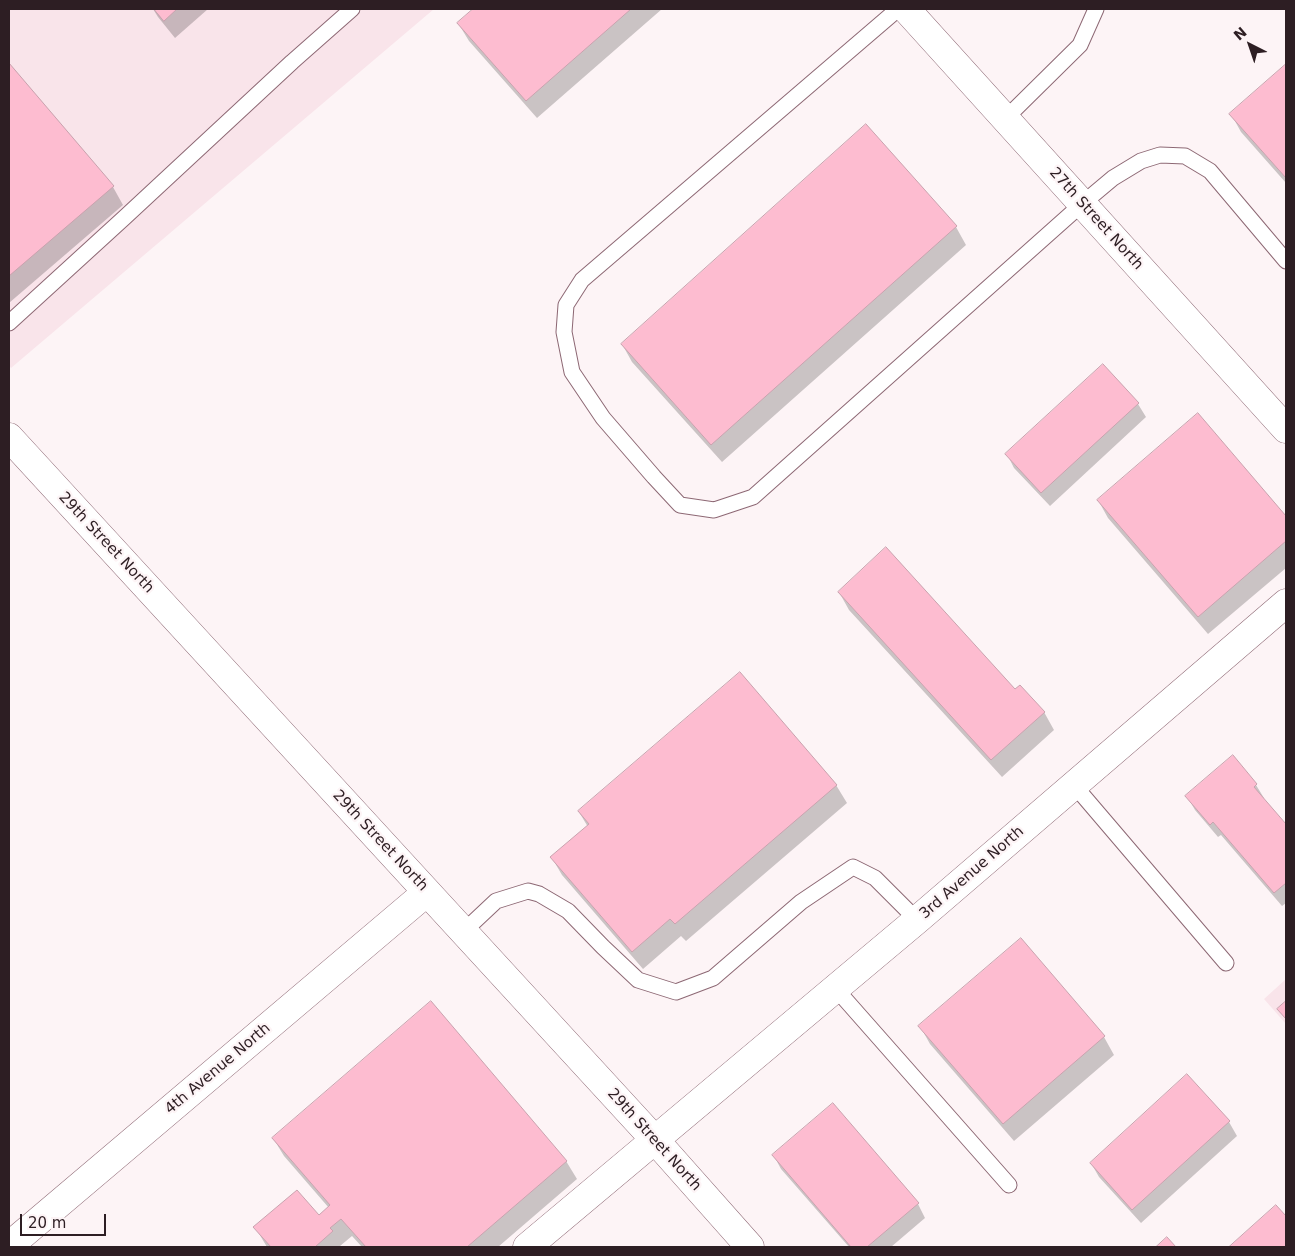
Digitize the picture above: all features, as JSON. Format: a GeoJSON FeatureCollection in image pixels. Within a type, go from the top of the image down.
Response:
{"type":"FeatureCollection","features":[{"type":"Feature","properties":{"kind":"street","name":"27th Street North"},"geometry":{"type":"LineString","coordinates":[[906,9],[1286,430]]}},
{"type":"Feature","properties":{"kind":"street","name":"29th Street North"},"geometry":{"type":"LineString","coordinates":[[9,437],[655,1140],[750,1247]]}},
{"type":"Feature","properties":{"kind":"street","name":"3rd Avenue North"},"geometry":{"type":"LineString","coordinates":[[527,1247],[836,989],[1286,603]]}},
{"type":"Feature","properties":{"kind":"street","name":"4th Avenue North"},"geometry":{"type":"LineString","coordinates":[[9,1246],[427,892]]}},
{"type":"Feature","properties":{"kind":"lane"},"geometry":{"type":"LineString","coordinates":[[9,323],[352,9]]}},
{"type":"Feature","properties":{"kind":"lane"},"geometry":{"type":"LineString","coordinates":[[898,9],[582,280],[566,305],[564,332],[572,372],[603,418],[680,504],[714,510],[753,497],[1082,204],[1114,178],[1141,161],[1160,155],[1185,156],[1210,171],[1286,261]]}},
{"type":"Feature","properties":{"kind":"lane"},"geometry":{"type":"LineString","coordinates":[[1005,119],[1080,45],[1096,9]]}},
{"type":"Feature","properties":{"kind":"lane"},"geometry":{"type":"LineString","coordinates":[[1074,785],[1226,964]]}},
{"type":"Feature","properties":{"kind":"lane"},"geometry":{"type":"LineString","coordinates":[[463,932],[496,901],[528,891],[539,894],[568,911],[638,980],[676,992],[713,978],[801,902],[853,867],[875,878],[917,920]]}},
{"type":"Feature","properties":{"kind":"lane"},"geometry":{"type":"LineString","coordinates":[[836,989],[1009,1185]]}},
{"type":"Feature","properties":{"kind":"shaded area"},"geometry":{"type":"Polygon","coordinates":[[[9,9],[434,9],[11,368],[9,365],[9,9]]]}},
{"type":"Feature","properties":{"kind":"shaded area"},"geometry":{"type":"Polygon","coordinates":[[[1286,979],[1286,1024],[1264,999],[1286,979]]]}},
{"type":"Feature","properties":{"kind":"building"},"geometry":{"type":"Polygon","coordinates":[[[154,9],[177,9],[164,21],[154,9]]]}},
{"type":"Feature","properties":{"kind":"building"},"geometry":{"type":"Polygon","coordinates":[[[473,9],[631,9],[526,101],[457,23],[473,9]]]}},
{"type":"Feature","properties":{"kind":"building"},"geometry":{"type":"Polygon","coordinates":[[[9,63],[114,186],[9,276],[9,63]]]}},
{"type":"Feature","properties":{"kind":"building"},"geometry":{"type":"Polygon","coordinates":[[[1286,64],[1286,178],[1229,114],[1286,64]]]}},
{"type":"Feature","properties":{"kind":"building"},"geometry":{"type":"Polygon","coordinates":[[[866,124],[957,226],[711,445],[621,344],[866,124]]]}},
{"type":"Feature","properties":{"kind":"building"},"geometry":{"type":"Polygon","coordinates":[[[1103,364],[1139,403],[1041,493],[1005,454],[1103,364]]]}},
{"type":"Feature","properties":{"kind":"building"},"geometry":{"type":"Polygon","coordinates":[[[1198,413],[1286,516],[1286,541],[1198,617],[1097,500],[1198,413]]]}},
{"type":"Feature","properties":{"kind":"building"},"geometry":{"type":"Polygon","coordinates":[[[886,547],[1015,689],[1020,685],[1045,712],[991,760],[838,592],[886,547]]]}},
{"type":"Feature","properties":{"kind":"building"},"geometry":{"type":"Polygon","coordinates":[[[740,672],[837,785],[675,924],[670,919],[632,952],[550,857],[589,824],[578,811],[740,672]]]}},
{"type":"Feature","properties":{"kind":"building"},"geometry":{"type":"Polygon","coordinates":[[[1233,755],[1257,784],[1254,787],[1286,824],[1286,883],[1274,893],[1213,822],[1210,825],[1185,796],[1233,755]]]}},
{"type":"Feature","properties":{"kind":"building"},"geometry":{"type":"Polygon","coordinates":[[[1021,938],[1105,1036],[1003,1124],[918,1026],[1021,938]]]}},
{"type":"Feature","properties":{"kind":"building"},"geometry":{"type":"Polygon","coordinates":[[[431,1001],[567,1161],[467,1247],[366,1247],[341,1219],[330,1228],[333,1231],[315,1247],[271,1247],[253,1227],[297,1190],[319,1215],[330,1205],[272,1138],[431,1001]]]}},
{"type":"Feature","properties":{"kind":"building"},"geometry":{"type":"Polygon","coordinates":[[[1286,1001],[1286,1019],[1277,1009],[1286,1001]]]}},
{"type":"Feature","properties":{"kind":"building"},"geometry":{"type":"Polygon","coordinates":[[[1187,1074],[1230,1121],[1132,1210],[1090,1163],[1187,1074]]]}},
{"type":"Feature","properties":{"kind":"building"},"geometry":{"type":"Polygon","coordinates":[[[833,1103],[919,1203],[867,1247],[851,1247],[772,1155],[833,1103]]]}},
{"type":"Feature","properties":{"kind":"building"},"geometry":{"type":"Polygon","coordinates":[[[1276,1205],[1286,1216],[1286,1247],[1229,1247],[1276,1205]]]}},
{"type":"Feature","properties":{"kind":"building"},"geometry":{"type":"Polygon","coordinates":[[[1167,1237],[1176,1247],[1156,1247],[1167,1237]]]}}]}
